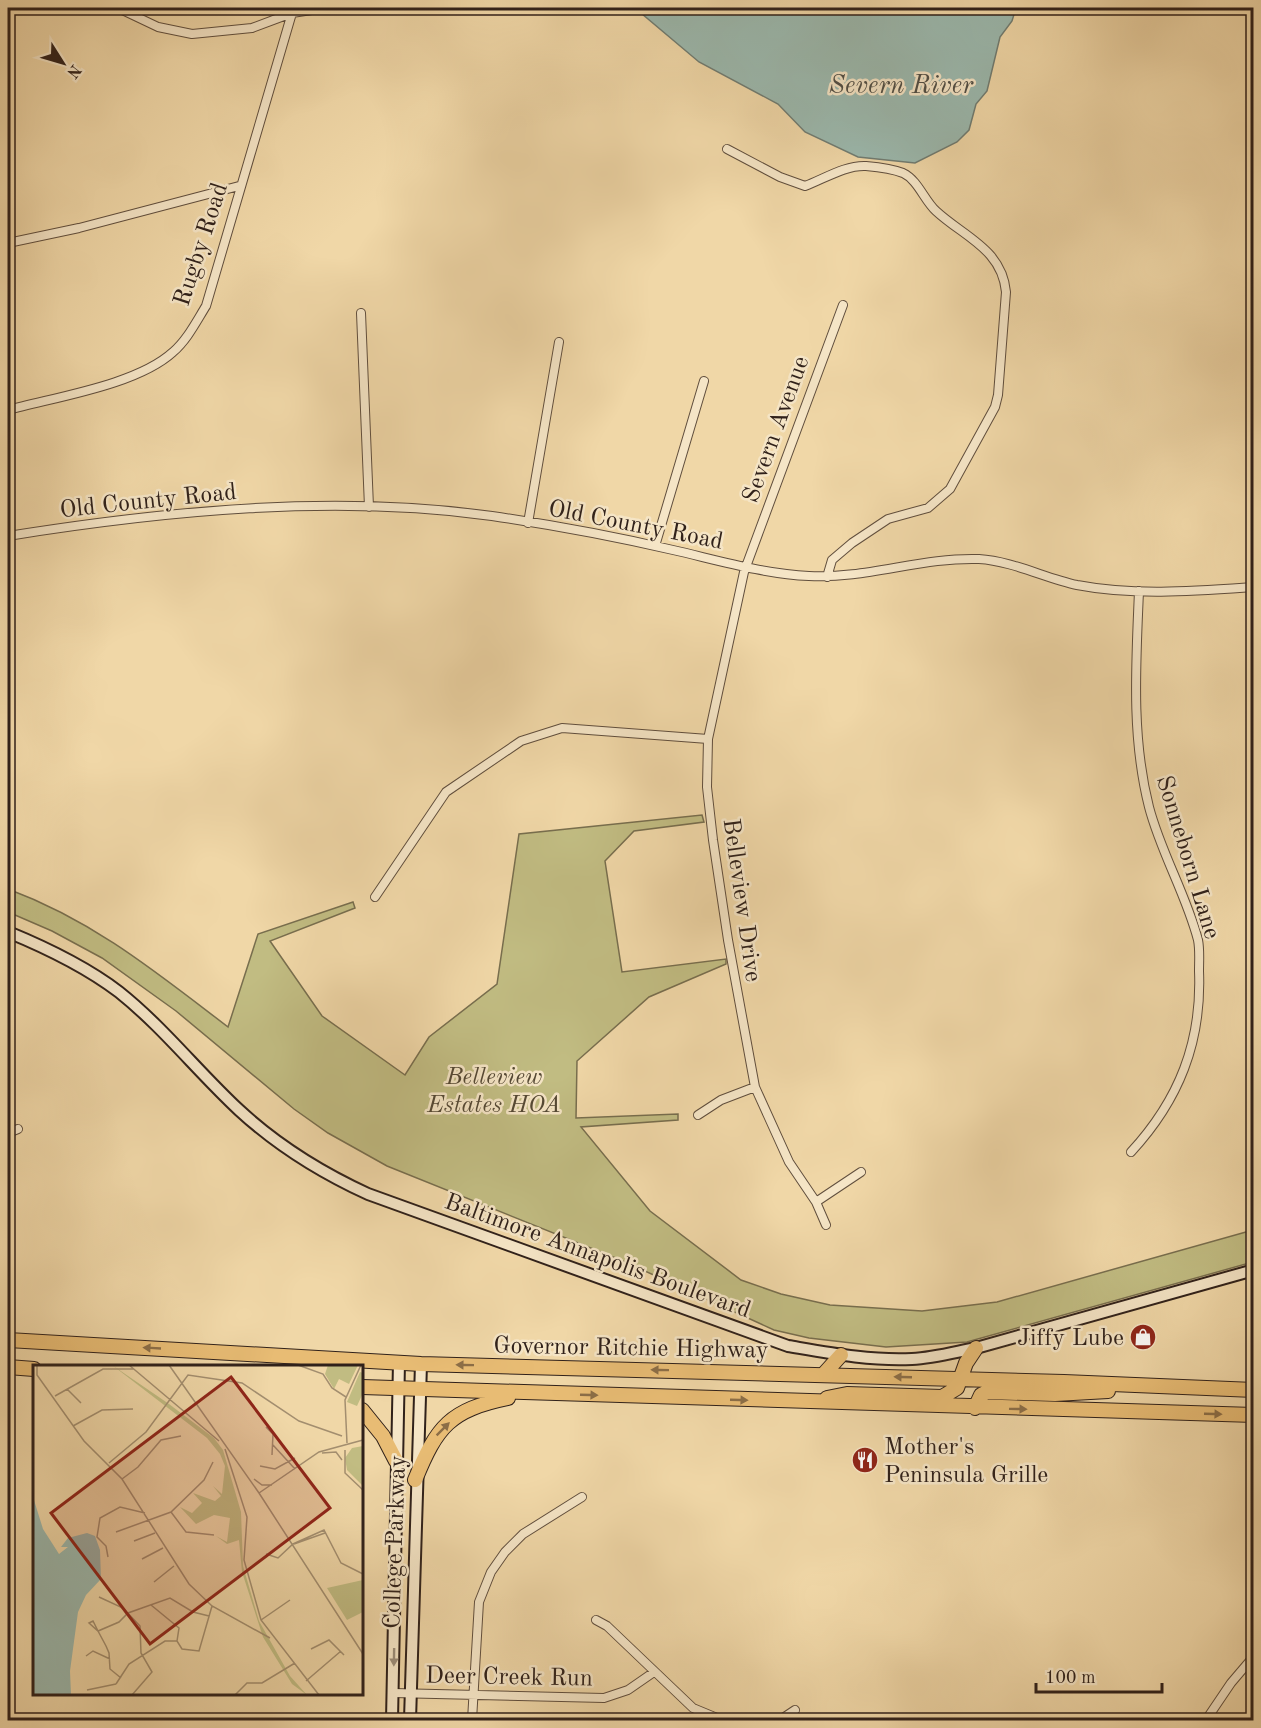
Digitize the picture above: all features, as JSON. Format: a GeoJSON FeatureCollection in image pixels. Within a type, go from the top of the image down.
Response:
{"type":"FeatureCollection","features":[{"type":"Feature","properties":{"kind":"highway","name":"Governor Ritchie Highway"},"geometry":{"type":"LineString","coordinates":[[8,1340],[421,1364],[823,1374],[1254,1390]]}},
{"type":"Feature","properties":{"kind":"highway"},"geometry":{"type":"LineString","coordinates":[[806,1402],[848,1394],[942,1397],[957,1388],[966,1363],[976,1348]]}},
{"type":"Feature","properties":{"kind":"highway"},"geometry":{"type":"LineString","coordinates":[[823,1374],[841,1355]]}},
{"type":"Feature","properties":{"kind":"highway"},"geometry":{"type":"LineString","coordinates":[[8,1367],[33,1369]]}},
{"type":"Feature","properties":{"kind":"highway","name":"Governor Ritchie Highway"},"geometry":{"type":"LineString","coordinates":[[363,1387],[1254,1415]]}},
{"type":"Feature","properties":{"kind":"highway"},"geometry":{"type":"LineString","coordinates":[[975,1408],[981,1395],[987,1392],[1055,1395],[1179,1387]]}},
{"type":"Feature","properties":{"kind":"highway"},"geometry":{"type":"LineString","coordinates":[[415,1480],[434,1438],[456,1417],[485,1403],[531,1393]]}},
{"type":"Feature","properties":{"kind":"highway"},"geometry":{"type":"LineString","coordinates":[[363,1411],[383,1436],[396,1461]]}},
{"type":"Feature","properties":{"kind":"street"},"geometry":{"type":"LineString","coordinates":[[118,8],[158,27],[192,34],[252,28],[292,10],[325,8]]}},
{"type":"Feature","properties":{"kind":"street","name":"Rugby Road"},"geometry":{"type":"LineString","coordinates":[[8,410],[132,376],[173,352],[206,306],[292,10]]}},
{"type":"Feature","properties":{"kind":"street"},"geometry":{"type":"LineString","coordinates":[[727,149],[780,177],[805,186],[838,171],[865,166],[901,172],[914,182],[928,202],[977,241],[994,259],[1005,277],[1006,292],[998,395],[974,450],[940,500],[928,508],[888,519],[852,543],[832,560],[827,576]]}},
{"type":"Feature","properties":{"kind":"street"},"geometry":{"type":"LineString","coordinates":[[8,243],[79,228],[239,186]]}},
{"type":"Feature","properties":{"kind":"street","name":"Severn Avenue"},"geometry":{"type":"LineString","coordinates":[[748,567],[774,488],[843,305]]}},
{"type":"Feature","properties":{"kind":"street"},"geometry":{"type":"LineString","coordinates":[[361,313],[369,507]]}},
{"type":"Feature","properties":{"kind":"street"},"geometry":{"type":"LineString","coordinates":[[528,523],[558,342]]}},
{"type":"Feature","properties":{"kind":"street"},"geometry":{"type":"LineString","coordinates":[[655,546],[704,381]]}},
{"type":"Feature","properties":{"kind":"street","name":"Old County Road"},"geometry":{"type":"LineString","coordinates":[[8,536],[188,511],[369,507],[445,512],[528,523],[655,546],[748,567],[806,576],[827,576],[982,559],[1081,586],[1140,591],[1254,587]]}},
{"type":"Feature","properties":{"kind":"street","name":"Belleview Drive"},"geometry":{"type":"LineString","coordinates":[[748,567],[744,572],[708,739],[708,787],[713,840],[729,947],[755,1087],[789,1162],[816,1202],[826,1225]]}},
{"type":"Feature","properties":{"kind":"street","name":"Sonneborn Lane"},"geometry":{"type":"LineString","coordinates":[[1131,1152],[1147,1135],[1177,1087],[1193,1047],[1201,1006],[1198,942],[1149,808],[1137,740],[1135,704],[1140,591]]}},
{"type":"Feature","properties":{"kind":"street"},"geometry":{"type":"LineString","coordinates":[[375,897],[446,792],[521,741],[562,728],[708,739]]}},
{"type":"Feature","properties":{"kind":"street","name":"Baltimore Annapolis Boulevard"},"geometry":{"type":"LineString","coordinates":[[8,932],[79,964],[120,993],[256,1125],[304,1162],[333,1179],[368,1194],[788,1346],[841,1355],[914,1359],[976,1348],[1254,1270]]}},
{"type":"Feature","properties":{"kind":"street"},"geometry":{"type":"LineString","coordinates":[[698,1115],[721,1100],[755,1087]]}},
{"type":"Feature","properties":{"kind":"street"},"geometry":{"type":"LineString","coordinates":[[8,1133],[18,1128]]}},
{"type":"Feature","properties":{"kind":"street"},"geometry":{"type":"LineString","coordinates":[[816,1202],[861,1172]]}},
{"type":"Feature","properties":{"kind":"street","name":"College Parkway"},"geometry":{"type":"LineString","coordinates":[[392,1720],[399,1362]]}},
{"type":"Feature","properties":{"kind":"street","name":"College Parkway"},"geometry":{"type":"LineString","coordinates":[[410,1720],[415,1480],[421,1364]]}},
{"type":"Feature","properties":{"kind":"street"},"geometry":{"type":"LineString","coordinates":[[472,1720],[479,1602],[491,1572],[505,1552],[523,1534],[582,1497]]}},
{"type":"Feature","properties":{"kind":"street"},"geometry":{"type":"LineString","coordinates":[[596,1620],[607,1626],[693,1707],[722,1720]]}},
{"type":"Feature","properties":{"kind":"street"},"geometry":{"type":"LineString","coordinates":[[1206,1720],[1231,1683],[1254,1656]]}},
{"type":"Feature","properties":{"kind":"street","name":"Deer Creek Run"},"geometry":{"type":"LineString","coordinates":[[393,1693],[604,1698],[628,1690],[654,1672]]}},
{"type":"Feature","properties":{"kind":"street"},"geometry":{"type":"LineString","coordinates":[[780,1720],[795,1710]]}},
{"type":"Feature","properties":{"kind":"green space","name":"Belleview Estates HOA"},"geometry":{"type":"Polygon","coordinates":[[[702,815],[704,822],[634,831],[605,861],[622,972],[726,959],[726,964],[649,997],[577,1061],[576,1118],[678,1114],[678,1120],[581,1127],[650,1211],[741,1280],[781,1294],[830,1305],[922,1311],[997,1302],[1253,1230],[1253,1262],[967,1342],[886,1347],[809,1338],[774,1330],[623,1261],[387,1166],[328,1133],[294,1109],[176,1011],[102,958],[52,931],[8,912],[8,889],[69,916],[123,949],[228,1027],[258,934],[353,902],[355,908],[270,941],[322,1016],[405,1075],[429,1037],[497,984],[519,834],[702,815]]]}},
{"type":"Feature","properties":{"kind":"water","name":"Severn River"},"geometry":{"type":"Polygon","coordinates":[[[635,8],[1016,8],[1012,21],[1000,37],[987,91],[976,104],[969,130],[957,142],[915,163],[858,157],[805,132],[778,104],[699,62],[635,8]]]}},
{"type":"Feature","properties":{"kind":"place","name":"Jiffy Lube"},"geometry":{"type":"Point","coordinates":[1143,1337]}},
{"type":"Feature","properties":{"kind":"place","name":"Mother's Peninsula Grille"},"geometry":{"type":"Point","coordinates":[865,1460]}}]}
